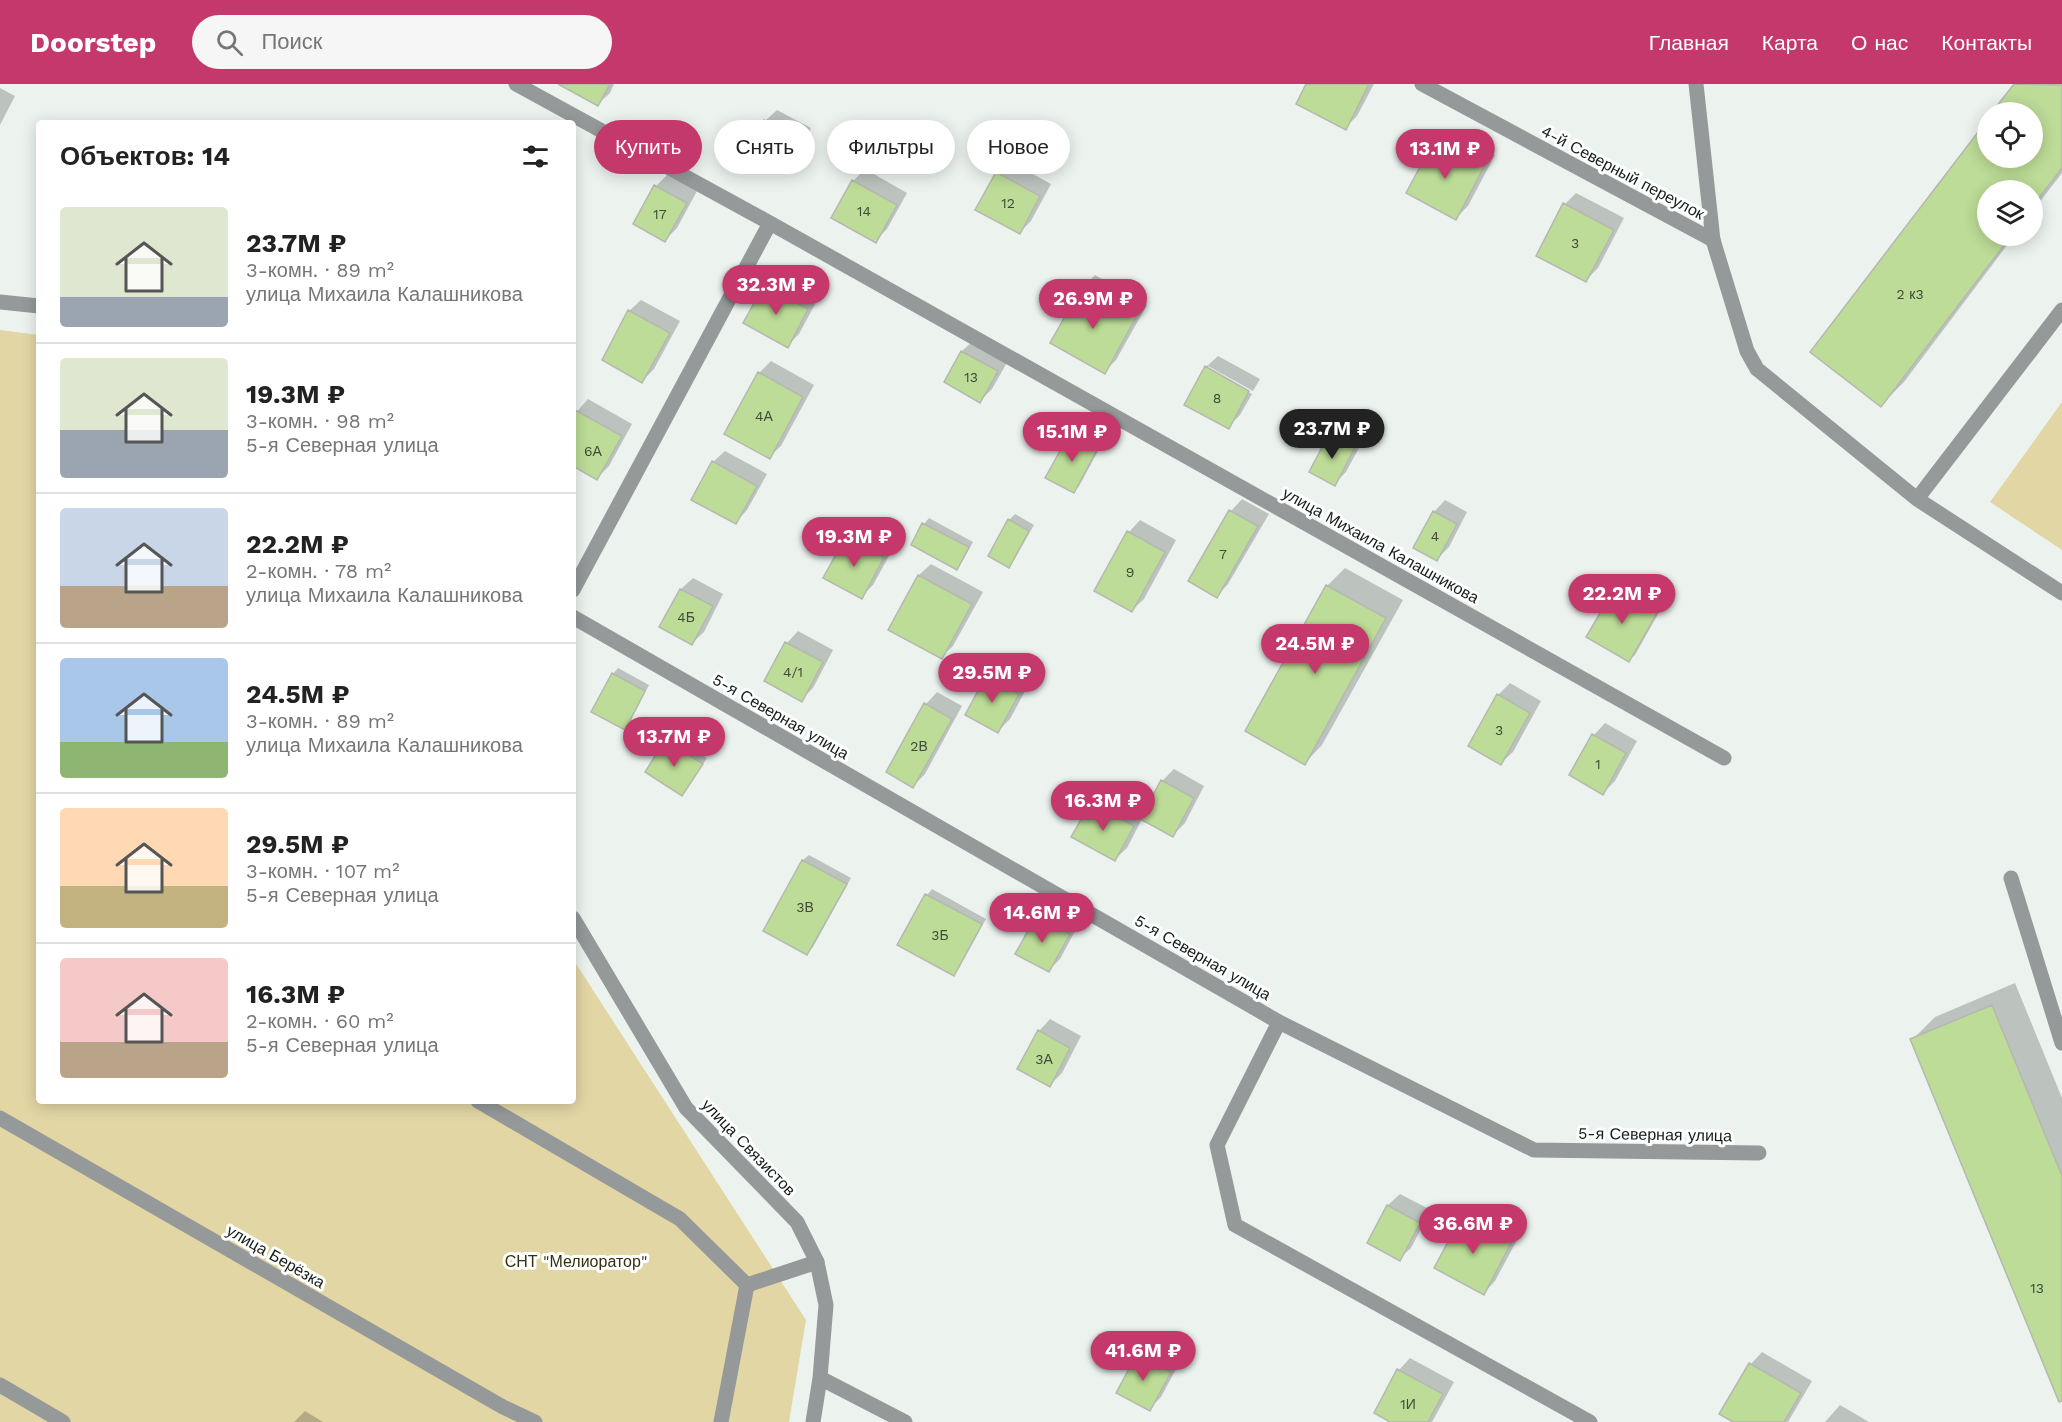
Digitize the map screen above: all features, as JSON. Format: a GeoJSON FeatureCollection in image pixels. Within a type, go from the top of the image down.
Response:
{"type":"FeatureCollection","features":[{"type":"Feature","properties":{"kind":"street","name":"улица Михаила Калашникова"},"geometry":{"type":"LineString","coordinates":[[516,84],[770,223],[1724,758]]}},
{"type":"Feature","properties":{"kind":"street","name":"4-й Северный переулок"},"geometry":{"type":"LineString","coordinates":[[1422,84],[1713,240]]}},
{"type":"Feature","properties":{"kind":"street"},"geometry":{"type":"LineString","coordinates":[[1696,84],[1713,240],[1747,351],[1757,369],[1917,499],[2062,593]]}},
{"type":"Feature","properties":{"kind":"street"},"geometry":{"type":"LineString","coordinates":[[576,584],[770,223]]}},
{"type":"Feature","properties":{"kind":"street"},"geometry":{"type":"LineString","coordinates":[[0,302],[36,306]]}},
{"type":"Feature","properties":{"kind":"street"},"geometry":{"type":"LineString","coordinates":[[1917,499],[2062,310]]}},
{"type":"Feature","properties":{"kind":"street","name":"5-я Северная улица"},"geometry":{"type":"LineString","coordinates":[[576,619],[1279,1022],[1534,1150],[1759,1153]]}},
{"type":"Feature","properties":{"kind":"street"},"geometry":{"type":"LineString","coordinates":[[2011,878],[2062,1043]]}},
{"type":"Feature","properties":{"kind":"street","name":"улица Связистов"},"geometry":{"type":"LineString","coordinates":[[576,923],[686,1108],[797,1222],[816,1262],[826,1305],[820,1377],[813,1422]]}},
{"type":"Feature","properties":{"kind":"street"},"geometry":{"type":"LineString","coordinates":[[1279,1022],[1217,1145],[1235,1225],[1590,1422]]}},
{"type":"Feature","properties":{"kind":"street"},"geometry":{"type":"LineString","coordinates":[[483,1104],[680,1219],[747,1285]]}},
{"type":"Feature","properties":{"kind":"street","name":"улица Берёзка"},"geometry":{"type":"LineString","coordinates":[[0,1118],[493,1401],[535,1422]]}},
{"type":"Feature","properties":{"kind":"street"},"geometry":{"type":"LineString","coordinates":[[747,1285],[816,1262]]}},
{"type":"Feature","properties":{"kind":"street"},"geometry":{"type":"LineString","coordinates":[[721,1422],[747,1285]]}},
{"type":"Feature","properties":{"kind":"street"},"geometry":{"type":"LineString","coordinates":[[820,1377],[904,1422]]}},
{"type":"Feature","properties":{"kind":"street"},"geometry":{"type":"LineString","coordinates":[[0,1385],[63,1422]]}},
{"type":"Feature","properties":{"kind":"green space","name":"СНТ \"Мелиоратор\""},"geometry":{"type":"Polygon","coordinates":[[[0,330],[36,335],[36,1104],[576,1104],[576,964],[806,1320],[789,1422],[0,1422],[0,330]]]}},
{"type":"Feature","properties":{"kind":"green space"},"geometry":{"type":"Polygon","coordinates":[[[2062,402],[2062,550],[1990,502],[2062,402]]]}},
{"type":"Feature","properties":{"kind":"building"},"geometry":{"type":"Polygon","coordinates":[[[558,84],[610,84],[598,106],[558,84]]]}},
{"type":"Feature","properties":{"kind":"building"},"geometry":{"type":"Polygon","coordinates":[[[1306,84],[1369,84],[1346,130],[1296,104],[1306,84]]]}},
{"type":"Feature","properties":{"kind":"building"},"geometry":{"type":"Polygon","coordinates":[[[2014,84],[2062,85],[2062,168],[2043,193],[2043,180],[1977,180],[1977,246],[2003,246],[1881,407],[1810,352],[1977,133],[1977,168],[2043,168],[2043,102],[2000,102],[2014,84]]]}},
{"type":"Feature","properties":{"kind":"building"},"geometry":{"type":"Polygon","coordinates":[[[1434,141],[1484,167],[1456,220],[1406,193],[1434,141]]]}},
{"type":"Feature","properties":{"kind":"building"},"geometry":{"type":"Polygon","coordinates":[[[995,174],[1000,174],[1040,196],[1020,234],[975,210],[995,174]]]}},
{"type":"Feature","properties":{"kind":"building"},"geometry":{"type":"Polygon","coordinates":[[[852,180],[897,205],[876,243],[831,218],[852,180]]]}},
{"type":"Feature","properties":{"kind":"building"},"geometry":{"type":"Polygon","coordinates":[[[654,185],[687,203],[665,242],[633,224],[654,185]]]}},
{"type":"Feature","properties":{"kind":"building"},"geometry":{"type":"Polygon","coordinates":[[[1563,203],[1614,230],[1586,282],[1536,256],[1563,203]]]}},
{"type":"Feature","properties":{"kind":"building"},"geometry":{"type":"Polygon","coordinates":[[[764,285],[808,309],[788,348],[743,323],[764,285]]]}},
{"type":"Feature","properties":{"kind":"building"},"geometry":{"type":"Polygon","coordinates":[[[1082,286],[1136,317],[1105,374],[1050,343],[1082,286]]]}},
{"type":"Feature","properties":{"kind":"building"},"geometry":{"type":"Polygon","coordinates":[[[628,310],[670,333],[642,383],[602,360],[628,310]]]}},
{"type":"Feature","properties":{"kind":"building"},"geometry":{"type":"Polygon","coordinates":[[[961,351],[998,371],[980,403],[944,382],[961,351]]]}},
{"type":"Feature","properties":{"kind":"building"},"geometry":{"type":"Polygon","coordinates":[[[1205,366],[1249,391],[1229,429],[1184,405],[1205,366]]]}},
{"type":"Feature","properties":{"kind":"building"},"geometry":{"type":"Polygon","coordinates":[[[758,372],[803,397],[770,459],[724,434],[758,372]]]}},
{"type":"Feature","properties":{"kind":"building"},"geometry":{"type":"Polygon","coordinates":[[[576,411],[622,436],[597,480],[576,468],[576,411]]]}},
{"type":"Feature","properties":{"kind":"building"},"geometry":{"type":"Polygon","coordinates":[[[1070,433],[1098,448],[1074,493],[1045,478],[1070,433]]]}},
{"type":"Feature","properties":{"kind":"building"},"geometry":{"type":"Polygon","coordinates":[[[1329,434],[1355,447],[1335,486],[1309,472],[1329,434]]]}},
{"type":"Feature","properties":{"kind":"building"},"geometry":{"type":"Polygon","coordinates":[[[712,461],[757,486],[736,524],[691,500],[712,461]]]}},
{"type":"Feature","properties":{"kind":"building"},"geometry":{"type":"Polygon","coordinates":[[[1229,510],[1258,526],[1217,598],[1188,581],[1229,510]]]}},
{"type":"Feature","properties":{"kind":"building"},"geometry":{"type":"Polygon","coordinates":[[[1433,511],[1457,524],[1437,561],[1413,548],[1433,511]]]}},
{"type":"Feature","properties":{"kind":"building"},"geometry":{"type":"Polygon","coordinates":[[[1008,519],[1029,531],[1009,568],[988,556],[1008,519]]]}},
{"type":"Feature","properties":{"kind":"building"},"geometry":{"type":"Polygon","coordinates":[[[922,523],[969,547],[957,570],[911,545],[922,523]]]}},
{"type":"Feature","properties":{"kind":"building"},"geometry":{"type":"Polygon","coordinates":[[[1127,531],[1165,552],[1132,612],[1094,591],[1127,531]]]}},
{"type":"Feature","properties":{"kind":"building"},"geometry":{"type":"Polygon","coordinates":[[[846,536],[884,557],[862,599],[823,578],[846,536]]]}},
{"type":"Feature","properties":{"kind":"building"},"geometry":{"type":"Polygon","coordinates":[[[918,575],[972,604],[942,659],[888,630],[918,575]]]}},
{"type":"Feature","properties":{"kind":"building"},"geometry":{"type":"Polygon","coordinates":[[[1326,585],[1386,618],[1305,765],[1245,731],[1326,585]]]}},
{"type":"Feature","properties":{"kind":"building"},"geometry":{"type":"Polygon","coordinates":[[[680,589],[713,606],[692,645],[659,627],[680,589]]]}},
{"type":"Feature","properties":{"kind":"building"},"geometry":{"type":"Polygon","coordinates":[[[1614,589],[1657,613],[1629,662],[1586,637],[1614,589]]]}},
{"type":"Feature","properties":{"kind":"building"},"geometry":{"type":"Polygon","coordinates":[[[785,642],[823,662],[802,702],[764,681],[785,642]]]}},
{"type":"Feature","properties":{"kind":"building"},"geometry":{"type":"Polygon","coordinates":[[[612,673],[645,691],[625,730],[591,712],[612,673]]]}},
{"type":"Feature","properties":{"kind":"building"},"geometry":{"type":"Polygon","coordinates":[[[986,676],[1019,694],[998,733],[965,715],[986,676]]]}},
{"type":"Feature","properties":{"kind":"building"},"geometry":{"type":"Polygon","coordinates":[[[1497,694],[1530,713],[1501,765],[1468,746],[1497,694]]]}},
{"type":"Feature","properties":{"kind":"building"},"geometry":{"type":"Polygon","coordinates":[[[924,703],[952,719],[913,788],[886,772],[924,703]]]}},
{"type":"Feature","properties":{"kind":"building"},"geometry":{"type":"Polygon","coordinates":[[[1592,734],[1626,753],[1603,795],[1569,775],[1592,734]]]}},
{"type":"Feature","properties":{"kind":"building"},"geometry":{"type":"Polygon","coordinates":[[[665,740],[703,764],[682,796],[645,772],[665,740]]]}},
{"type":"Feature","properties":{"kind":"building"},"geometry":{"type":"Polygon","coordinates":[[[1161,780],[1194,798],[1173,837],[1140,819],[1161,780]]]}},
{"type":"Feature","properties":{"kind":"building"},"geometry":{"type":"Polygon","coordinates":[[[1091,802],[1134,826],[1115,861],[1071,837],[1091,802]]]}},
{"type":"Feature","properties":{"kind":"building"},"geometry":{"type":"Polygon","coordinates":[[[802,860],[847,884],[807,955],[763,931],[802,860]]]}},
{"type":"Feature","properties":{"kind":"building"},"geometry":{"type":"Polygon","coordinates":[[[925,894],[982,924],[954,976],[897,945],[925,894]]]}},
{"type":"Feature","properties":{"kind":"building"},"geometry":{"type":"Polygon","coordinates":[[[1036,916],[1070,934],[1049,972],[1015,954],[1036,916]]]}},
{"type":"Feature","properties":{"kind":"building"},"geometry":{"type":"Polygon","coordinates":[[[1992,1005],[2062,1176],[2062,1401],[2059,1402],[1910,1039],[1992,1005]]]}},
{"type":"Feature","properties":{"kind":"building"},"geometry":{"type":"Polygon","coordinates":[[[1038,1030],[1070,1048],[1050,1087],[1017,1069],[1038,1030]]]}},
{"type":"Feature","properties":{"kind":"building"},"geometry":{"type":"Polygon","coordinates":[[[1387,1205],[1420,1223],[1400,1261],[1367,1243],[1387,1205]]]}},
{"type":"Feature","properties":{"kind":"building"},"geometry":{"type":"Polygon","coordinates":[[[1463,1214],[1512,1241],[1484,1295],[1434,1268],[1463,1214]]]}},
{"type":"Feature","properties":{"kind":"building"},"geometry":{"type":"Polygon","coordinates":[[[1137,1354],[1171,1372],[1150,1411],[1116,1393],[1137,1354]]]}},
{"type":"Feature","properties":{"kind":"building"},"geometry":{"type":"Polygon","coordinates":[[[1749,1363],[1801,1393],[1784,1422],[1733,1422],[1719,1414],[1749,1363]]]}},
{"type":"Feature","properties":{"kind":"building"},"geometry":{"type":"Polygon","coordinates":[[[1397,1369],[1443,1394],[1428,1422],[1390,1422],[1374,1413],[1397,1369]]]}}]}
